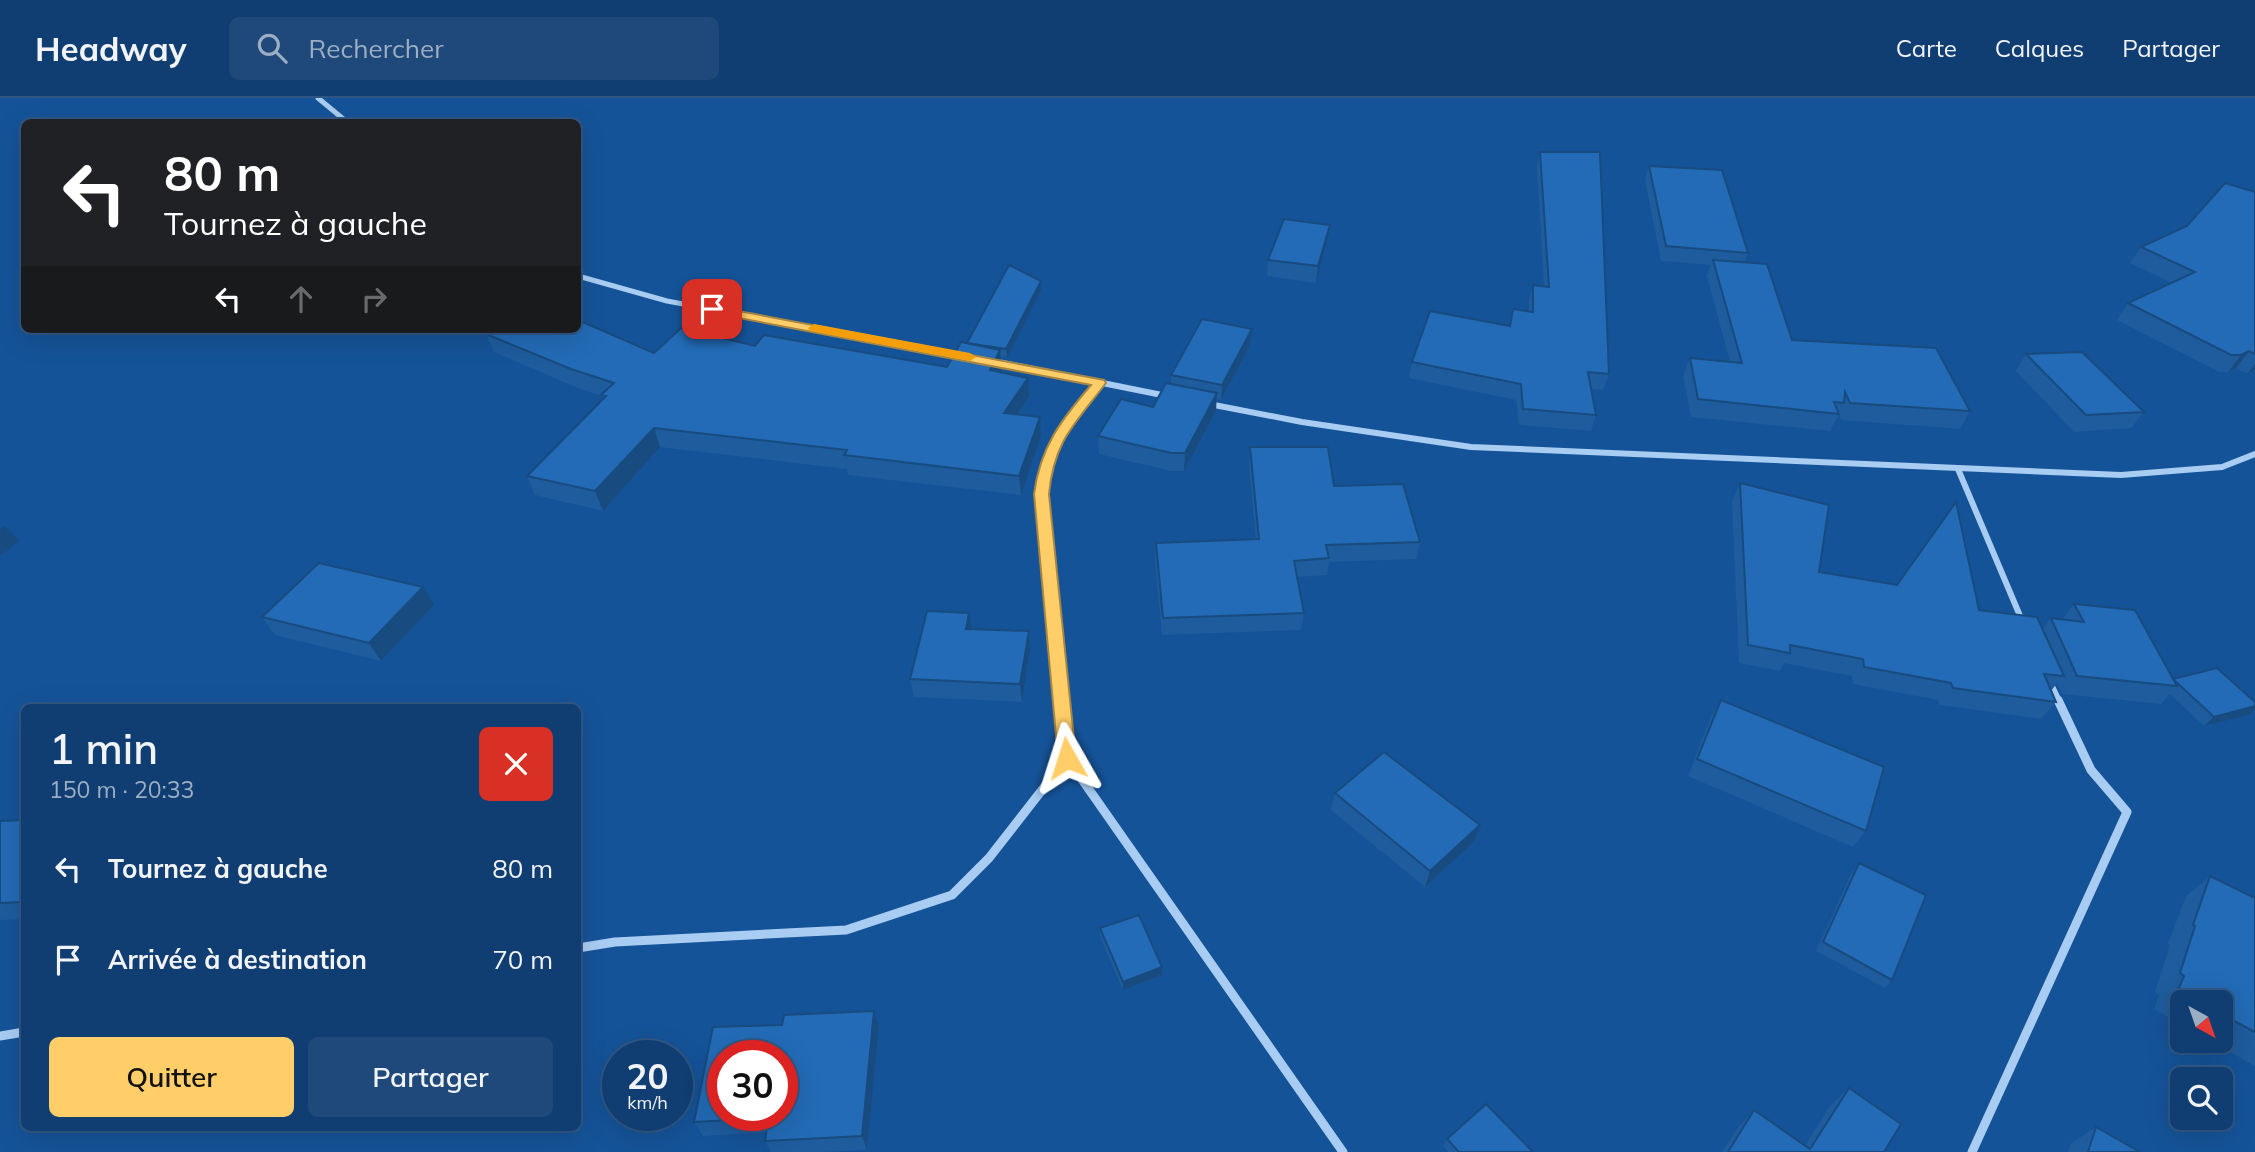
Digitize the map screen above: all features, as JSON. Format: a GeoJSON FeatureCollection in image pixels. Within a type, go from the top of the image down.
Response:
{"type":"FeatureCollection","features":[{"type":"Feature","properties":{"kind":"street"},"geometry":{"type":"LineString","coordinates":[[318,98],[343,119]]}},
{"type":"Feature","properties":{"kind":"street"},"geometry":{"type":"LineString","coordinates":[[581,277],[667,301],[968,356]]}},
{"type":"Feature","properties":{"kind":"street"},"geometry":{"type":"LineString","coordinates":[[981,359],[1181,399]]}},
{"type":"Feature","properties":{"kind":"street"},"geometry":{"type":"LineString","coordinates":[[1100,383],[1068,421],[1044,467],[1042,494],[1067,758],[1343,1152]]}},
{"type":"Feature","properties":{"kind":"street"},"geometry":{"type":"LineString","coordinates":[[1194,401],[1302,422],[1471,447],[2121,475],[2222,467],[2255,454]]}},
{"type":"Feature","properties":{"kind":"street"},"geometry":{"type":"LineString","coordinates":[[1958,469],[2025,628]]}},
{"type":"Feature","properties":{"kind":"street"},"geometry":{"type":"LineString","coordinates":[[1972,1152],[2127,812],[2091,770],[2047,676]]}},
{"type":"Feature","properties":{"kind":"street"},"geometry":{"type":"LineString","coordinates":[[581,948],[615,942],[846,930],[952,895],[989,858],[1067,758]]}},
{"type":"Feature","properties":{"kind":"street"},"geometry":{"type":"LineString","coordinates":[[0,1036],[21,1032]]}},
{"type":"Feature","properties":{"kind":"building"},"geometry":{"type":"Polygon","coordinates":[[[1540,152],[1600,152],[1609,374],[1588,372],[1596,415],[1523,409],[1521,384],[1412,362],[1430,311],[1510,326],[1513,309],[1533,312],[1533,285],[1549,287],[1540,152]]]}},
{"type":"Feature","properties":{"kind":"building"},"geometry":{"type":"Polygon","coordinates":[[[1649,166],[1722,170],[1748,253],[1666,246],[1649,166]]]}},
{"type":"Feature","properties":{"kind":"building"},"geometry":{"type":"Polygon","coordinates":[[[2225,183],[2255,192],[2255,354],[2249,351],[2241,355],[2231,355],[2128,303],[2195,272],[2141,247],[2187,226],[2225,183]]]}},
{"type":"Feature","properties":{"kind":"building"},"geometry":{"type":"Polygon","coordinates":[[[1284,219],[1330,225],[1318,266],[1268,260],[1284,219]]]}},
{"type":"Feature","properties":{"kind":"building"},"geometry":{"type":"Polygon","coordinates":[[[1713,260],[1767,264],[1792,340],[1936,348],[1970,411],[1850,403],[1845,392],[1844,403],[1834,402],[1839,414],[1698,399],[1690,358],[1742,363],[1713,260]]]}},
{"type":"Feature","properties":{"kind":"building"},"geometry":{"type":"Polygon","coordinates":[[[1009,265],[1041,281],[1006,349],[967,343],[1009,265]]]}},
{"type":"Feature","properties":{"kind":"building"},"geometry":{"type":"Polygon","coordinates":[[[1202,319],[1252,329],[1222,385],[1171,375],[1202,319]]]}},
{"type":"Feature","properties":{"kind":"building"},"geometry":{"type":"Polygon","coordinates":[[[581,321],[654,353],[681,328],[755,346],[764,335],[947,367],[961,342],[1000,350],[990,370],[1028,378],[1004,413],[1040,417],[1019,476],[844,455],[847,450],[654,428],[595,491],[527,476],[606,396],[601,395],[614,383],[571,369],[486,334],[581,333],[581,321]]]}},
{"type":"Feature","properties":{"kind":"building"},"geometry":{"type":"Polygon","coordinates":[[[2082,352],[2144,412],[2086,415],[2026,354],[2082,352]]]}},
{"type":"Feature","properties":{"kind":"building"},"geometry":{"type":"Polygon","coordinates":[[[1166,383],[1217,393],[1185,453],[1171,453],[1098,436],[1121,399],[1153,407],[1166,383]]]}},
{"type":"Feature","properties":{"kind":"building"},"geometry":{"type":"Polygon","coordinates":[[[1250,447],[1328,447],[1334,486],[1403,484],[1420,542],[1326,545],[1329,558],[1294,561],[1304,613],[1163,618],[1156,543],[1259,539],[1250,447]]]}},
{"type":"Feature","properties":{"kind":"building"},"geometry":{"type":"Polygon","coordinates":[[[1740,483],[1829,505],[1819,572],[1897,585],[1956,502],[1979,610],[2037,617],[2064,676],[2044,674],[2056,702],[1953,688],[1951,683],[1864,667],[1863,659],[1790,645],[1790,653],[1748,645],[1740,483]]]}},
{"type":"Feature","properties":{"kind":"building"},"geometry":{"type":"Polygon","coordinates":[[[319,563],[423,587],[369,643],[262,617],[319,563]]]}},
{"type":"Feature","properties":{"kind":"building"},"geometry":{"type":"Polygon","coordinates":[[[2074,604],[2135,610],[2177,686],[2077,676],[2051,618],[2084,622],[2074,604]]]}},
{"type":"Feature","properties":{"kind":"building"},"geometry":{"type":"Polygon","coordinates":[[[927,611],[969,613],[966,629],[1029,631],[1020,684],[910,679],[927,611]]]}},
{"type":"Feature","properties":{"kind":"building"},"geometry":{"type":"Polygon","coordinates":[[[2217,668],[2255,702],[2255,706],[2214,717],[2173,679],[2217,668]]]}},
{"type":"Feature","properties":{"kind":"building"},"geometry":{"type":"Polygon","coordinates":[[[1721,700],[1884,767],[1866,831],[1697,759],[1721,700]]]}},
{"type":"Feature","properties":{"kind":"building"},"geometry":{"type":"Polygon","coordinates":[[[1384,752],[1480,825],[1430,871],[1335,793],[1384,752]]]}},
{"type":"Feature","properties":{"kind":"building"},"geometry":{"type":"Polygon","coordinates":[[[21,820],[21,902],[0,903],[0,821],[21,820]]]}},
{"type":"Feature","properties":{"kind":"building"},"geometry":{"type":"Polygon","coordinates":[[[1859,863],[1926,895],[1892,980],[1823,942],[1859,863]]]}},
{"type":"Feature","properties":{"kind":"building"},"geometry":{"type":"Polygon","coordinates":[[[2210,876],[2255,898],[2255,1032],[2233,1020],[2233,990],[2178,990],[2184,976],[2180,973],[2195,926],[2193,925],[2210,876]]]}},
{"type":"Feature","properties":{"kind":"building"},"geometry":{"type":"Polygon","coordinates":[[[1139,915],[1162,967],[1123,982],[1100,928],[1139,915]]]}},
{"type":"Feature","properties":{"kind":"building"},"geometry":{"type":"Polygon","coordinates":[[[874,1011],[862,1136],[765,1141],[766,1131],[798,1131],[798,1040],[710,1040],[713,1027],[782,1025],[784,1015],[874,1011]]]}},
{"type":"Feature","properties":{"kind":"building"},"geometry":{"type":"Polygon","coordinates":[[[707,1057],[707,1121],[694,1122],[707,1057]]]}},
{"type":"Feature","properties":{"kind":"building"},"geometry":{"type":"Polygon","coordinates":[[[1849,1088],[1901,1124],[1884,1152],[1728,1152],[1754,1110],[1810,1149],[1849,1088]]]}},
{"type":"Feature","properties":{"kind":"building"},"geometry":{"type":"Polygon","coordinates":[[[1486,1104],[1533,1152],[1459,1152],[1447,1139],[1486,1104]]]}},
{"type":"Feature","properties":{"kind":"building"},"geometry":{"type":"Polygon","coordinates":[[[2096,1127],[2140,1152],[2088,1152],[2096,1127]]]}},
{"type":"Feature","properties":{"kind":"slow traffic"},"geometry":{"type":"LineString","coordinates":[[814,328],[970,357]]}},
{"type":"Feature","properties":{"kind":"route"},"geometry":{"type":"LineString","coordinates":[[712,309],[1100,383],[1068,421],[1044,467],[1042,494],[1067,758]]}}]}
